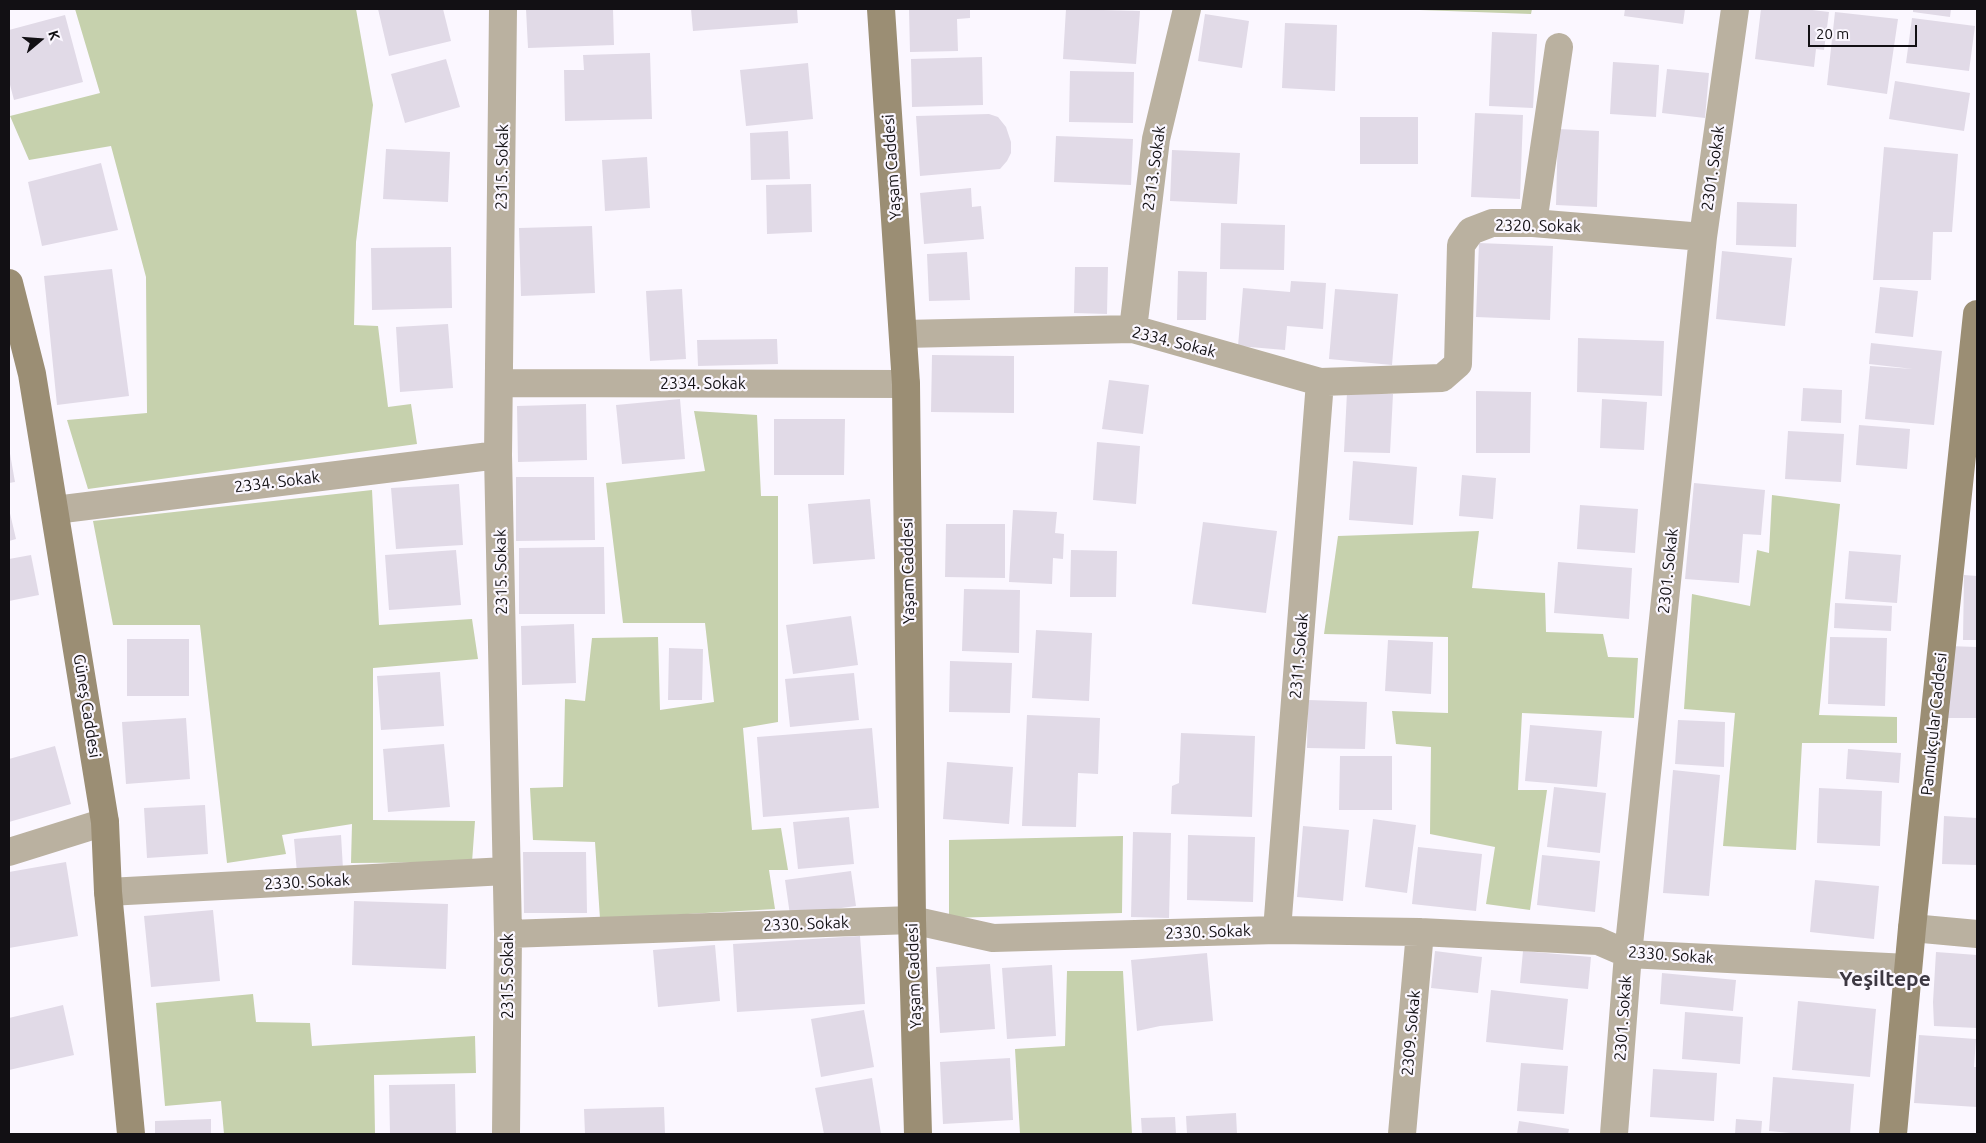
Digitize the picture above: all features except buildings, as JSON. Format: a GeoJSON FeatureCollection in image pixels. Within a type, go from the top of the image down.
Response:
{"type":"FeatureCollection","features":[{"type":"Feature","properties":{"kind":"street","name":"2315. Sokak"},"geometry":{"type":"LineString","coordinates":[[503,9],[498,455],[508,934],[506,1134]]}},
{"type":"Feature","properties":{"kind":"street","name":"Yaşam Caddesi"},"geometry":{"type":"LineString","coordinates":[[881,9],[906,384],[912,920],[918,1134]]}},
{"type":"Feature","properties":{"kind":"street","name":"2313. Sokak"},"geometry":{"type":"LineString","coordinates":[[1133,330],[1156,139],[1186,9]]}},
{"type":"Feature","properties":{"kind":"street","name":"2301. Sokak"},"geometry":{"type":"LineString","coordinates":[[1614,1134],[1628,954],[1703,236],[1735,9]]}},
{"type":"Feature","properties":{"kind":"street"},"geometry":{"type":"LineString","coordinates":[[1533,223],[1559,48]]}},
{"type":"Feature","properties":{"kind":"street","name":"2320. Sokak"},"geometry":{"type":"LineString","coordinates":[[1442,378],[1458,364],[1461,245],[1471,231],[1492,223],[1533,223],[1703,236]]}},
{"type":"Feature","properties":{"kind":"street","name":"Güneş Caddesi"},"geometry":{"type":"LineString","coordinates":[[9,283],[32,374],[105,822],[108,892],[131,1134]]}},
{"type":"Feature","properties":{"kind":"street","name":"Pamukçular Caddesi"},"geometry":{"type":"LineString","coordinates":[[1893,1134],[1912,928],[1977,314]]}},
{"type":"Feature","properties":{"kind":"street","name":"2334. Sokak"},"geometry":{"type":"LineString","coordinates":[[903,334],[1133,330],[1320,382],[1442,378]]}},
{"type":"Feature","properties":{"kind":"street","name":"2311. Sokak"},"geometry":{"type":"LineString","coordinates":[[1277,930],[1320,382]]}},
{"type":"Feature","properties":{"kind":"street","name":"2334. Sokak"},"geometry":{"type":"LineString","coordinates":[[500,384],[906,384]]}},
{"type":"Feature","properties":{"kind":"street","name":"2334. Sokak"},"geometry":{"type":"LineString","coordinates":[[55,510],[498,455]]}},
{"type":"Feature","properties":{"kind":"street"},"geometry":{"type":"LineString","coordinates":[[9,852],[105,822]]}},
{"type":"Feature","properties":{"kind":"street","name":"2330. Sokak"},"geometry":{"type":"LineString","coordinates":[[108,892],[506,871]]}},
{"type":"Feature","properties":{"kind":"street","name":"2330. Sokak"},"geometry":{"type":"LineString","coordinates":[[508,934],[912,920],[993,938],[1277,930],[1420,932],[1598,941],[1628,954],[1908,968]]}},
{"type":"Feature","properties":{"kind":"street"},"geometry":{"type":"LineString","coordinates":[[1912,928],[1977,934]]}},
{"type":"Feature","properties":{"kind":"street","name":"2309. Sokak"},"geometry":{"type":"LineString","coordinates":[[1402,1134],[1420,932]]}},
{"type":"Feature","properties":{"kind":"green space"},"geometry":{"type":"Polygon","coordinates":[[[75,9],[356,9],[373,105],[356,242],[354,325],[378,326],[388,407],[411,404],[417,444],[88,489],[67,420],[147,413],[146,277],[111,146],[29,160],[10,116],[100,93],[75,9]]]}},
{"type":"Feature","properties":{"kind":"green space"},"geometry":{"type":"Polygon","coordinates":[[[1392,9],[1532,9],[1531,14],[1392,9]]]}},
{"type":"Feature","properties":{"kind":"green space"},"geometry":{"type":"Polygon","coordinates":[[[694,411],[757,415],[761,496],[778,496],[778,722],[743,728],[752,830],[781,828],[788,870],[769,870],[775,909],[600,919],[595,842],[533,840],[530,788],[563,787],[565,699],[585,701],[592,638],[658,637],[660,710],[714,702],[705,623],[623,623],[606,483],[705,471],[694,411]]]}},
{"type":"Feature","properties":{"kind":"green space"},"geometry":{"type":"Polygon","coordinates":[[[372,490],[379,625],[472,619],[478,659],[373,668],[373,820],[475,821],[472,862],[351,863],[352,824],[282,835],[286,854],[227,863],[200,625],[113,625],[93,521],[372,490]]]}},
{"type":"Feature","properties":{"kind":"green space"},"geometry":{"type":"Polygon","coordinates":[[[1772,495],[1840,504],[1819,715],[1897,717],[1897,743],[1802,743],[1796,850],[1723,846],[1735,713],[1684,709],[1692,594],[1750,606],[1757,550],[1769,553],[1772,495]]]}},
{"type":"Feature","properties":{"kind":"green space"},"geometry":{"type":"Polygon","coordinates":[[[1479,531],[1472,588],[1545,593],[1546,632],[1603,634],[1608,657],[1638,658],[1634,718],[1522,713],[1518,790],[1547,790],[1530,910],[1486,904],[1495,847],[1430,834],[1431,747],[1396,744],[1392,711],[1448,713],[1448,637],[1324,634],[1338,536],[1479,531]]]}},
{"type":"Feature","properties":{"kind":"green space"},"geometry":{"type":"Polygon","coordinates":[[[1123,836],[1122,913],[949,918],[949,840],[1123,836]]]}},
{"type":"Feature","properties":{"kind":"green space"},"geometry":{"type":"Polygon","coordinates":[[[1067,971],[1123,971],[1132,1134],[1020,1134],[1015,1049],[1065,1046],[1067,971]]]}},
{"type":"Feature","properties":{"kind":"green space"},"geometry":{"type":"Polygon","coordinates":[[[253,994],[256,1022],[310,1023],[312,1046],[475,1036],[476,1073],[374,1075],[375,1134],[224,1134],[221,1101],[165,1106],[156,1003],[253,994]]]}},
{"type":"Feature","properties":{"kind":"district","name":"Yeşiltepe"},"geometry":{"type":"Point","coordinates":[1885,979]}}]}
